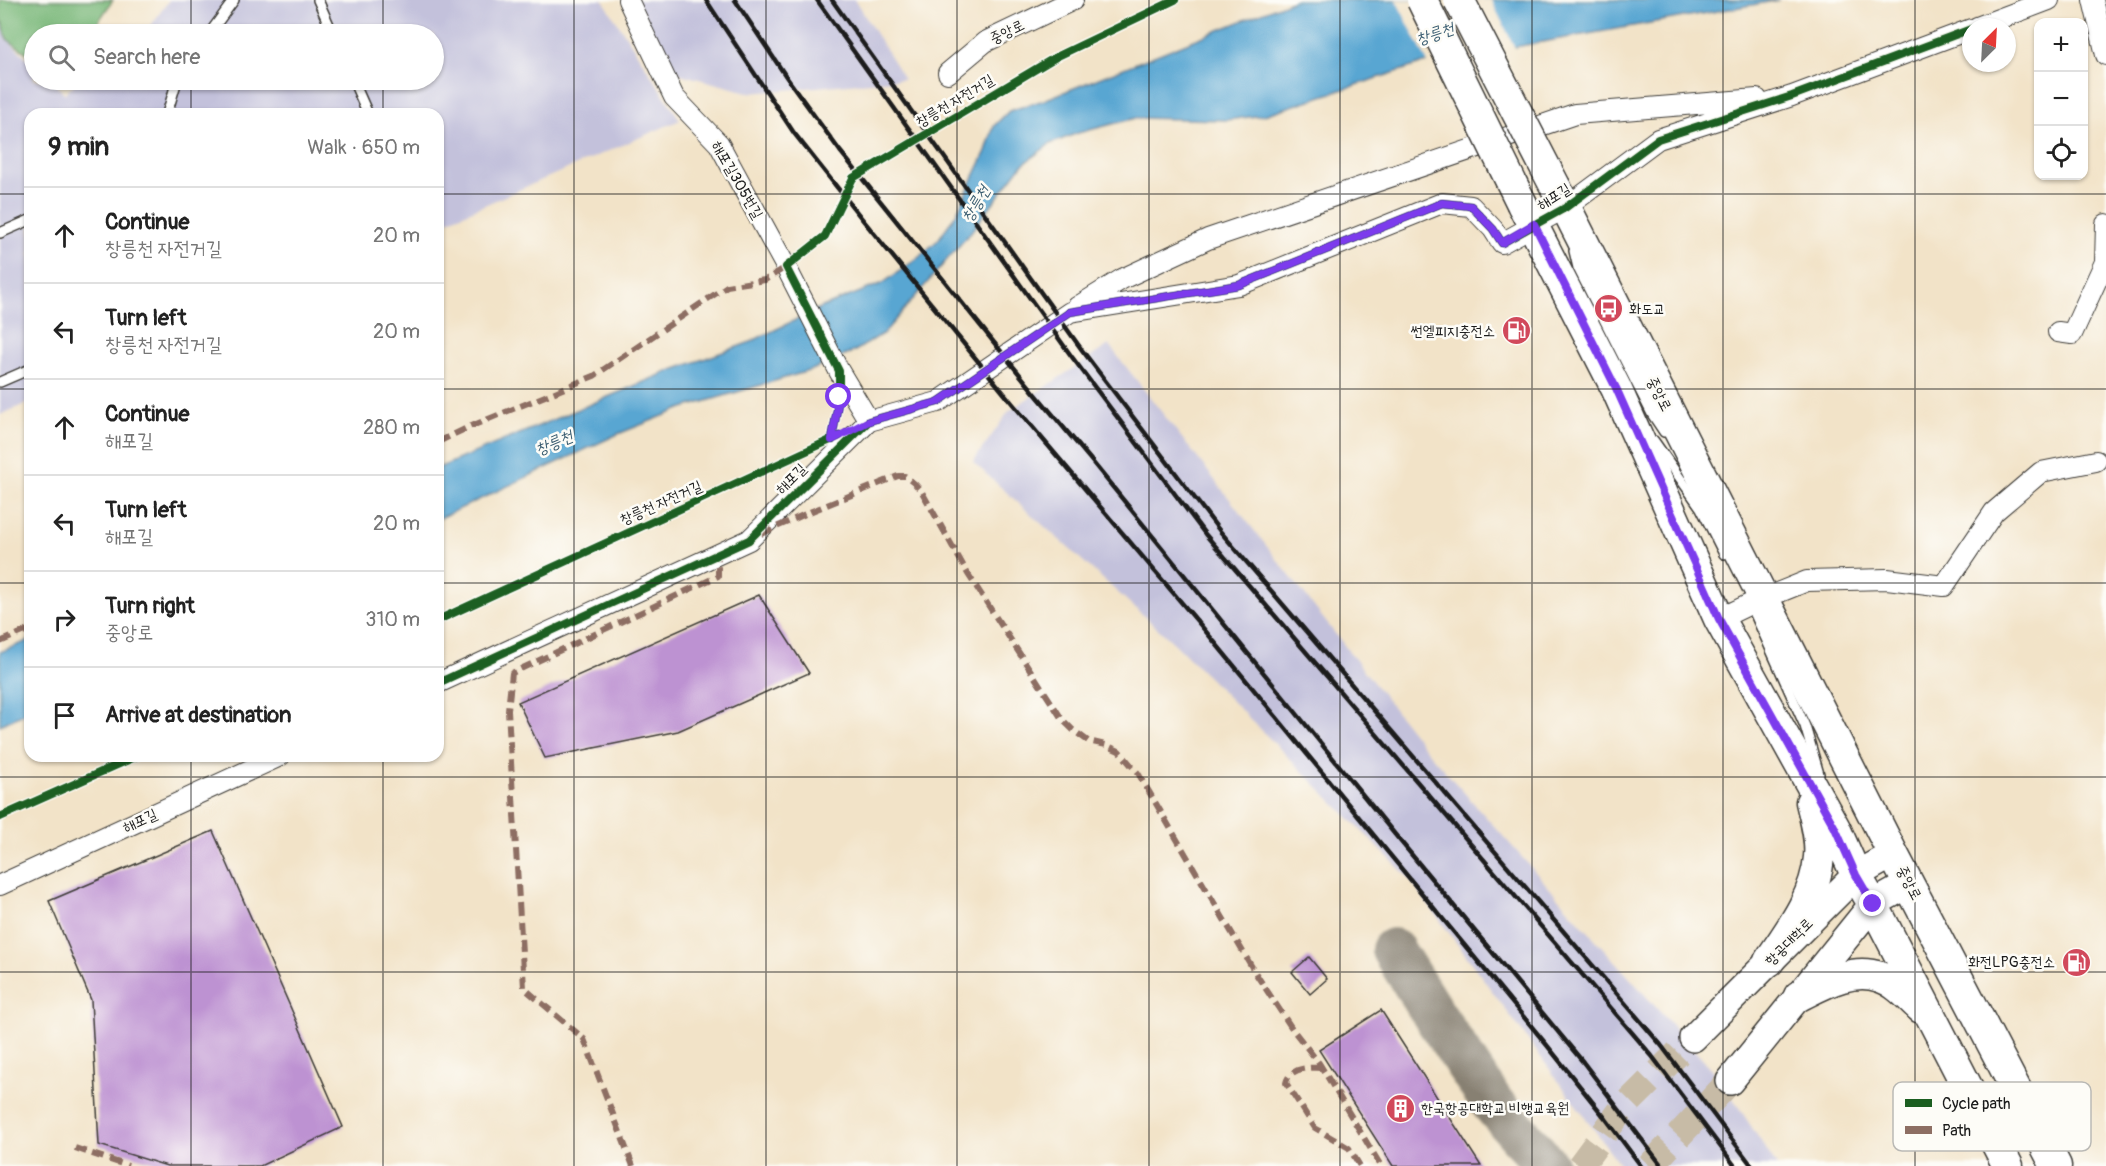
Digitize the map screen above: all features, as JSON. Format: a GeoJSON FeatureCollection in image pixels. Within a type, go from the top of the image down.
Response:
{"type":"FeatureCollection","features":[{"type":"Feature","properties":{"kind":"main road"},"geometry":{"type":"LineString","coordinates":[[1422,0],[1616,388],[1719,619],[1835,828],[1856,875],[1965,1082]]}},
{"type":"Feature","properties":{"kind":"main road","name":"중앙로"},"geometry":{"type":"LineString","coordinates":[[1459,0],[1717,507],[1753,599],[1910,884],[2013,1082]]}},
{"type":"Feature","properties":{"kind":"main road"},"geometry":{"type":"LineString","coordinates":[[1769,962],[1797,918],[1814,885],[1820,856],[1817,826],[1806,775]]}},
{"type":"Feature","properties":{"kind":"main road"},"geometry":{"type":"LineString","coordinates":[[1799,996],[1827,982],[1864,973],[1881,977],[1897,987],[1931,1017]]}},
{"type":"Feature","properties":{"kind":"main road"},"geometry":{"type":"LineString","coordinates":[[2000,1151],[2008,1166]]}},
{"type":"Feature","properties":{"kind":"main road","name":"중앙로"},"geometry":{"type":"LineString","coordinates":[[2048,1151],[2056,1166]]}},
{"type":"Feature","properties":{"kind":"street","name":"해포길305번길"},"geometry":{"type":"LineString","coordinates":[[628,0],[674,96],[718,144],[839,370],[869,421]]}},
{"type":"Feature","properties":{"kind":"street","name":"중앙로"},"geometry":{"type":"LineString","coordinates":[[948,73],[985,42],[1073,0]]}},
{"type":"Feature","properties":{"kind":"street"},"geometry":{"type":"LineString","coordinates":[[2001,18],[2049,0]]}},
{"type":"Feature","properties":{"kind":"street"},"geometry":{"type":"LineString","coordinates":[[2093,0],[2106,55]]}},
{"type":"Feature","properties":{"kind":"street","name":"해포길"},"geometry":{"type":"LineString","coordinates":[[444,680],[749,540],[869,421],[938,402],[1070,312],[1239,285],[1442,203],[1471,206],[1493,229],[1502,243],[1528,214],[1560,198],[1658,139],[1792,96],[1962,32]]}},
{"type":"Feature","properties":{"kind":"street"},"geometry":{"type":"LineString","coordinates":[[1070,312],[1122,279],[1208,239],[1575,114],[1792,96]]}},
{"type":"Feature","properties":{"kind":"street"},"geometry":{"type":"LineString","coordinates":[[2058,332],[2072,334],[2105,262],[2106,224]]}},
{"type":"Feature","properties":{"kind":"street"},"geometry":{"type":"LineString","coordinates":[[1719,619],[1753,599],[1807,581],[1887,579],[1944,586],[1994,512],[2042,472],[2096,461]]}},
{"type":"Feature","properties":{"kind":"street","name":"해포길"},"geometry":{"type":"LineString","coordinates":[[0,885],[267,762]]}},
{"type":"Feature","properties":{"kind":"street","name":"항공대학로"},"geometry":{"type":"LineString","coordinates":[[1693,1038],[1856,875],[1893,854]]}},
{"type":"Feature","properties":{"kind":"street"},"geometry":{"type":"LineString","coordinates":[[1730,1081],[1873,904],[1910,884]]}},
{"type":"Feature","properties":{"kind":"lane"},"geometry":{"type":"LineString","coordinates":[[216,24],[234,0]]}},
{"type":"Feature","properties":{"kind":"lane"},"geometry":{"type":"LineString","coordinates":[[318,0],[329,24]]}},
{"type":"Feature","properties":{"kind":"lane"},"geometry":{"type":"LineString","coordinates":[[169,108],[174,90]]}},
{"type":"Feature","properties":{"kind":"lane"},"geometry":{"type":"LineString","coordinates":[[357,90],[365,108]]}},
{"type":"Feature","properties":{"kind":"lane"},"geometry":{"type":"LineString","coordinates":[[1560,198],[1578,268],[1652,414],[1671,442]]}},
{"type":"Feature","properties":{"kind":"lane"},"geometry":{"type":"LineString","coordinates":[[0,233],[24,223]]}},
{"type":"Feature","properties":{"kind":"lane"},"geometry":{"type":"LineString","coordinates":[[0,382],[24,372]]}},
{"type":"Feature","properties":{"kind":"lane"},"geometry":{"type":"LineString","coordinates":[[1616,388],[1701,508],[1729,563]]}},
{"type":"Feature","properties":{"kind":"lane"},"geometry":{"type":"LineString","coordinates":[[1678,451],[1717,507]]}},
{"type":"Feature","properties":{"kind":"lane"},"geometry":{"type":"LineString","coordinates":[[1753,599],[1805,726],[1835,828]]}},
{"type":"Feature","properties":{"kind":"shaded area"},"geometry":{"type":"Polygon","coordinates":[[[169,0],[603,0],[680,120],[444,222],[444,108],[24,108],[24,405],[0,415],[0,15],[7,39],[24,55],[24,90],[61,90],[65,94],[69,90],[444,90],[444,24],[152,24],[169,0]]]}},
{"type":"Feature","properties":{"kind":"shaded area"},"geometry":{"type":"Polygon","coordinates":[[[636,0],[855,0],[904,79],[751,93],[673,72],[636,0]]]}},
{"type":"Feature","properties":{"kind":"shaded area"},"geometry":{"type":"Polygon","coordinates":[[[1109,345],[1427,751],[1721,1080],[1777,1166],[1621,1166],[1408,877],[1176,645],[973,462],[1009,411],[1109,345]]]}},
{"type":"Feature","properties":{"kind":"green space"},"geometry":{"type":"Polygon","coordinates":[[[0,0],[113,0],[97,24],[24,24],[24,51],[7,39],[0,15],[0,0]]]}},
{"type":"Feature","properties":{"kind":"water","name":"창릉천"},"geometry":{"type":"Polygon","coordinates":[[[1294,0],[1780,0],[1424,63],[1264,115],[1227,120],[1136,118],[1078,133],[1050,144],[1022,165],[970,233],[884,333],[855,351],[812,370],[683,408],[618,434],[444,516],[444,465],[670,371],[748,343],[820,308],[883,283],[938,240],[956,214],[986,151],[994,126],[1009,111],[1044,100],[1294,0]]]}},
{"type":"Feature","properties":{"kind":"water"},"geometry":{"type":"Polygon","coordinates":[[[24,642],[24,714],[0,725],[0,652],[24,642]]]}},
{"type":"Feature","properties":{"kind":"pier"},"geometry":{"type":"Polygon","coordinates":[[[1396,0],[1491,0],[1516,50],[1429,65],[1396,0]]]}},
{"type":"Feature","properties":{"kind":"building"},"geometry":{"type":"Polygon","coordinates":[[[759,595],[809,673],[678,731],[545,758],[518,702],[759,595]]]}},
{"type":"Feature","properties":{"kind":"building"},"geometry":{"type":"Polygon","coordinates":[[[213,831],[343,1127],[260,1166],[167,1166],[99,1145],[91,1000],[49,901],[213,831]]]}},
{"type":"Feature","properties":{"kind":"building"},"geometry":{"type":"Polygon","coordinates":[[[1309,957],[1327,979],[1310,994],[1292,972],[1309,957]]]}},
{"type":"Feature","properties":{"kind":"building","name":"한국항공대학교 비행교육원"},"geometry":{"type":"Polygon","coordinates":[[[1381,1010],[1481,1166],[1393,1166],[1319,1050],[1381,1010]]]}},
{"type":"Feature","properties":{"kind":"taxiway"},"geometry":{"type":"LineString","coordinates":[[1393,950],[1493,1104],[1547,1166]]}},
{"type":"Feature","properties":{"kind":"tunnel"},"geometry":{"type":"LineString","coordinates":[[1580,1166],[1623,1108],[1693,1038]]}},
{"type":"Feature","properties":{"kind":"tunnel"},"geometry":{"type":"LineString","coordinates":[[1650,1166],[1730,1081]]}},
{"type":"Feature","properties":{"kind":"railway"},"geometry":{"type":"LineString","coordinates":[[706,0],[794,133],[863,220],[1012,403],[1198,622],[1546,1044],[1641,1166]]}},
{"type":"Feature","properties":{"kind":"railway"},"geometry":{"type":"LineString","coordinates":[[735,0],[787,78],[840,151],[1033,391],[1583,1062],[1662,1166]]}},
{"type":"Feature","properties":{"kind":"railway"},"geometry":{"type":"LineString","coordinates":[[817,0],[1072,357],[1205,534],[1652,1056],[1735,1166]]}},
{"type":"Feature","properties":{"kind":"railway"},"geometry":{"type":"LineString","coordinates":[[832,0],[1082,350],[1219,530],[1661,1045],[1752,1166]]}},
{"type":"Feature","properties":{"kind":"marked path"},"geometry":{"type":"LineString","coordinates":[[444,439],[594,376],[727,286],[765,280],[786,267]]}},
{"type":"Feature","properties":{"kind":"marked path"},"geometry":{"type":"LineString","coordinates":[[761,534],[898,476],[905,476],[915,484],[922,492],[968,574],[1062,719],[1088,741],[1119,751],[1138,773],[1256,974],[1293,1030],[1319,1063],[1381,1166]]}},
{"type":"Feature","properties":{"kind":"marked path"},"geometry":{"type":"LineString","coordinates":[[633,1166],[584,1039],[524,988],[508,710],[512,673],[718,576],[718,554]]}},
{"type":"Feature","properties":{"kind":"marked path"},"geometry":{"type":"LineString","coordinates":[[0,642],[24,632]]}},
{"type":"Feature","properties":{"kind":"marked path"},"geometry":{"type":"LineString","coordinates":[[1322,1068],[1305,1068],[1295,1071],[1286,1083],[1315,1128],[1349,1148],[1360,1166]]}},
{"type":"Feature","properties":{"kind":"marked path"},"geometry":{"type":"LineString","coordinates":[[75,1148],[128,1166]]}},
{"type":"Feature","properties":{"kind":"cycle path","name":"창릉천 자전거길"},"geometry":{"type":"LineString","coordinates":[[832,440],[839,397],[839,371],[786,267],[825,236],[853,178],[1056,57],[1175,0]]}},
{"type":"Feature","properties":{"kind":"cycle path"},"geometry":{"type":"LineString","coordinates":[[444,680],[749,540],[869,421],[938,402],[1070,312],[1239,285],[1442,203],[1471,206],[1493,229],[1502,243],[1565,208],[1658,139],[1792,96],[1962,32]]}},
{"type":"Feature","properties":{"kind":"cycle path","name":"창릉천 자전거길"},"geometry":{"type":"LineString","coordinates":[[444,617],[839,436]]}},
{"type":"Feature","properties":{"kind":"cycle path"},"geometry":{"type":"LineString","coordinates":[[0,817],[124,762]]}},
{"type":"Feature","properties":{"kind":"place","name":"화도교"},"geometry":{"type":"Point","coordinates":[1608,309]}},
{"type":"Feature","properties":{"kind":"place","name":"썬엘피지충전소"},"geometry":{"type":"Point","coordinates":[1516,331]}},
{"type":"Feature","properties":{"kind":"place","name":"화전LPG충전소"},"geometry":{"type":"Point","coordinates":[2076,962]}},
{"type":"Feature","properties":{"kind":"place","name":"한국항공대학교 비행교육원"},"geometry":{"type":"Point","coordinates":[1400,1108]}},
{"type":"Feature","properties":{"kind":"route"},"geometry":{"type":"LineString","coordinates":[[839,397],[832,440],[869,421],[938,402],[1070,312],[1239,285],[1442,203],[1471,206],[1493,229],[1502,243],[1534,224],[1616,388],[1719,619],[1835,828],[1856,875],[1873,904]]}}]}
